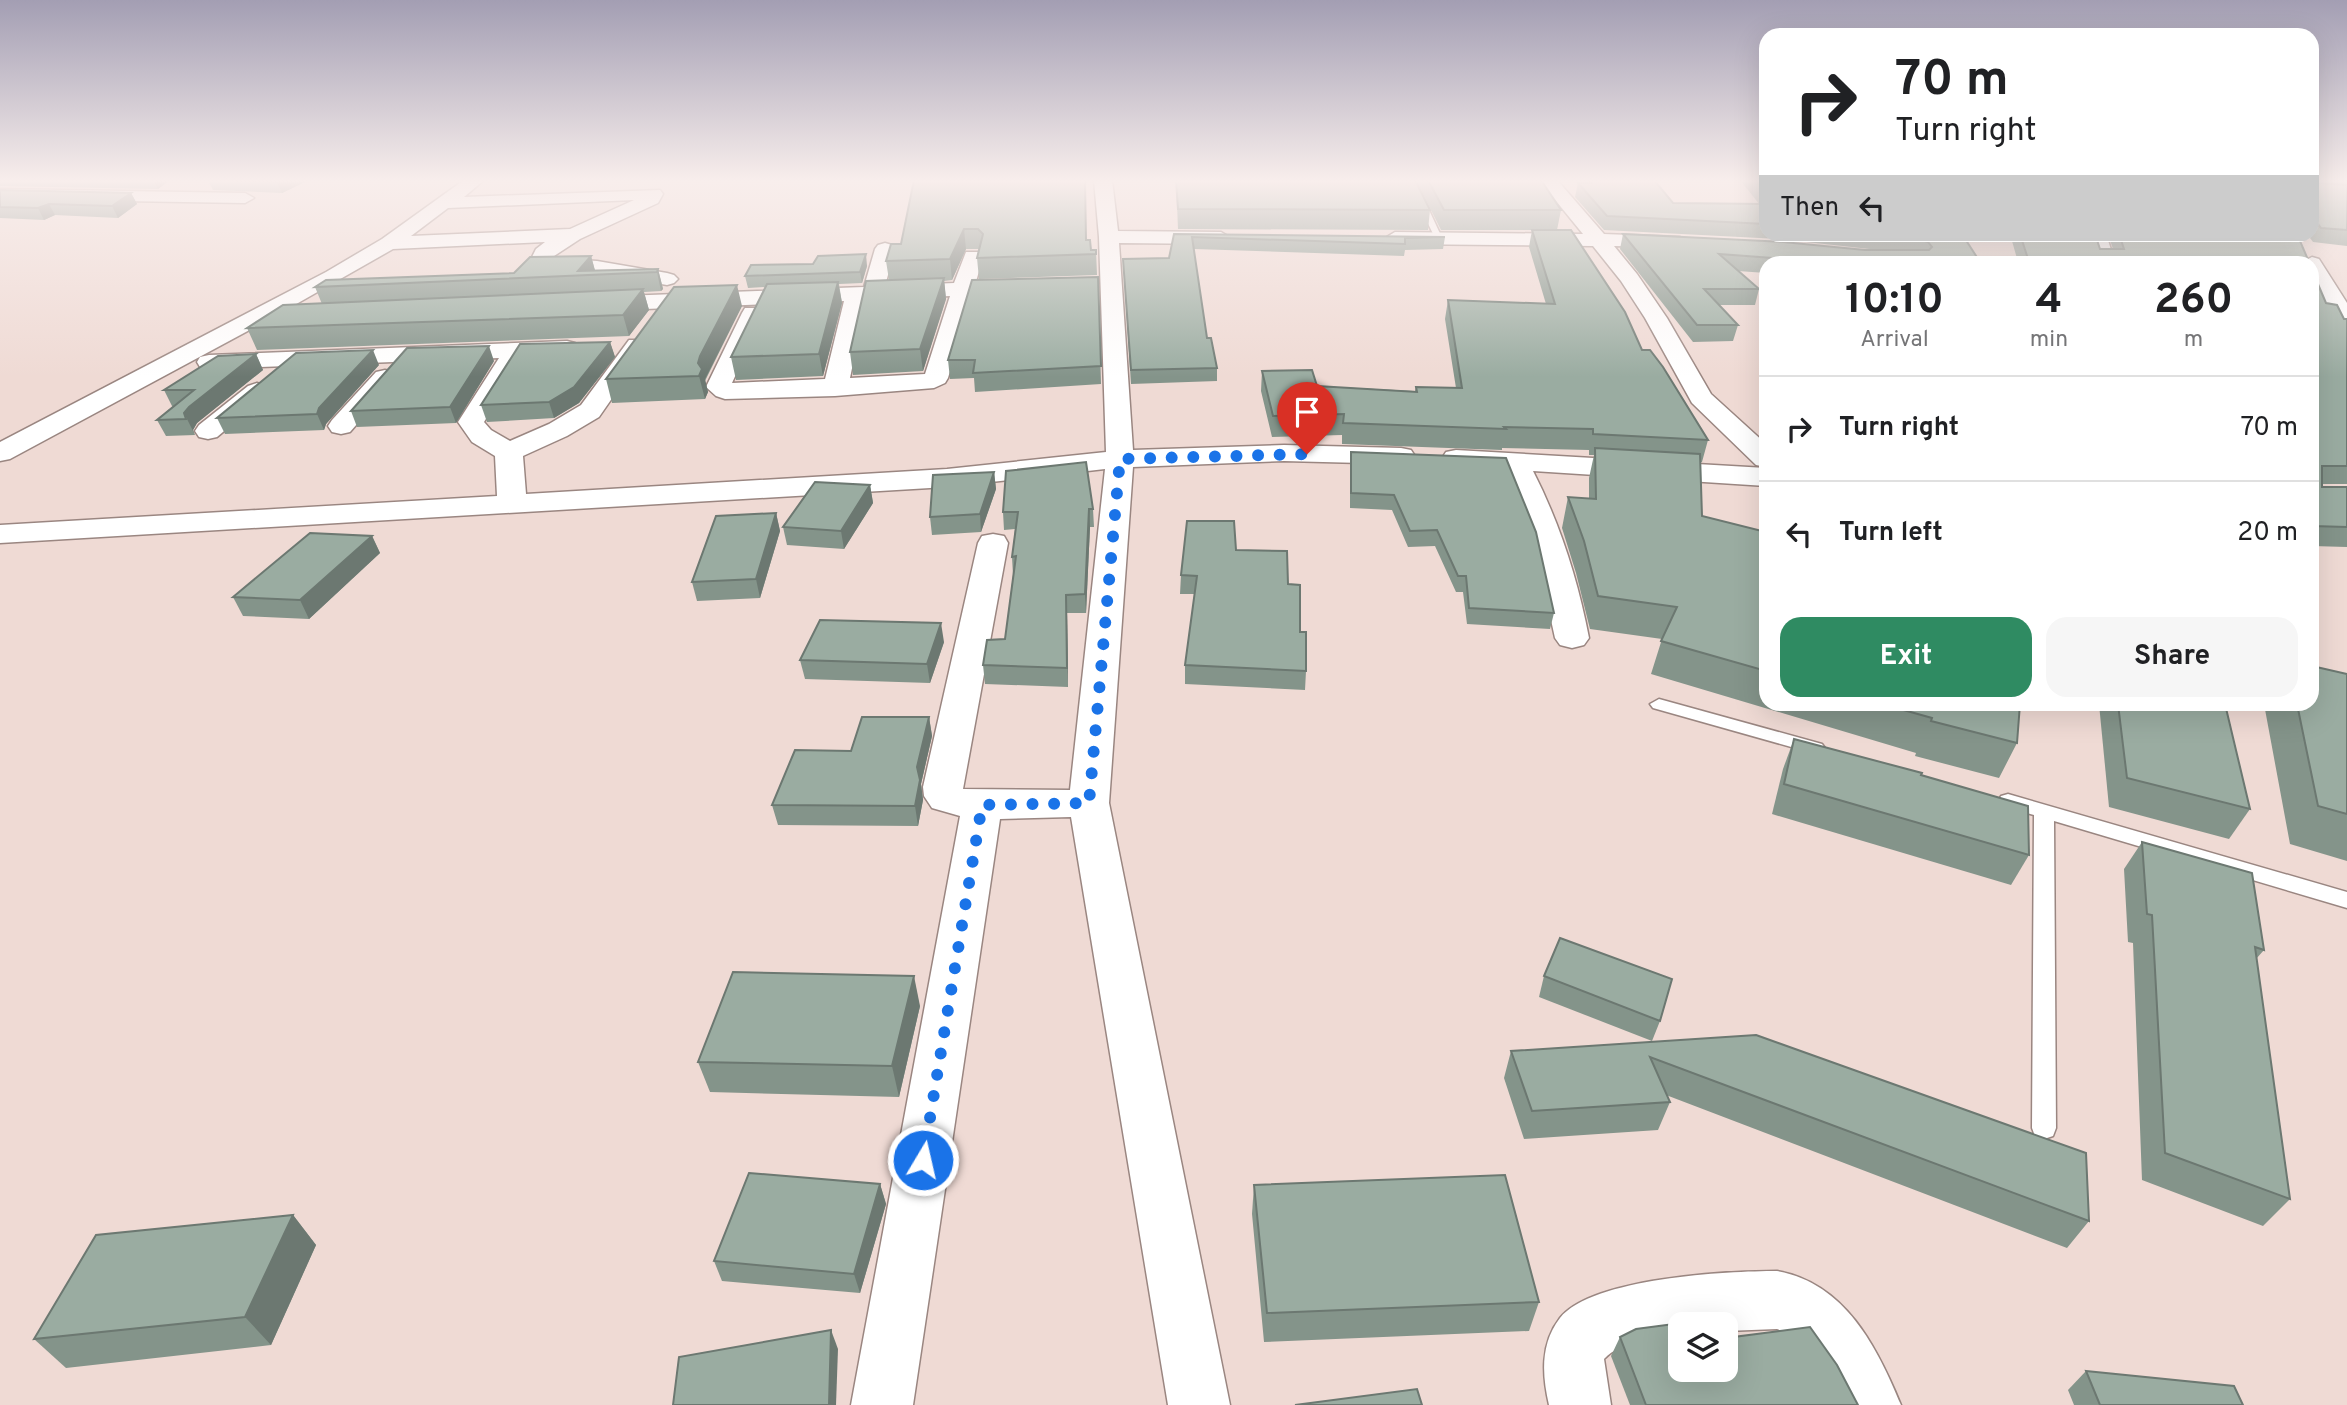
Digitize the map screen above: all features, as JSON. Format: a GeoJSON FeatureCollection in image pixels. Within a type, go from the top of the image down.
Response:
{"type":"FeatureCollection","features":[{"type":"Feature","properties":{"kind":"street"},"geometry":{"type":"LineString","coordinates":[[0,453],[384,246]]}},
{"type":"Feature","properties":{"kind":"street"},"geometry":{"type":"LineString","coordinates":[[509,452],[558,430],[590,411],[678,287],[676,282],[664,278],[597,267],[539,263],[541,255],[556,246]]}},
{"type":"Feature","properties":{"kind":"street"},"geometry":{"type":"LineString","coordinates":[[1107,246],[1098,285],[1120,459],[1089,803],[1199,1405]]}},
{"type":"Feature","properties":{"kind":"street"},"geometry":{"type":"LineString","coordinates":[[1603,246],[1630,278],[1656,318],[1701,398],[1759,452]]}},
{"type":"Feature","properties":{"kind":"street"},"geometry":{"type":"LineString","coordinates":[[835,388],[865,293],[885,249]]}},
{"type":"Feature","properties":{"kind":"street"},"geometry":{"type":"LineString","coordinates":[[761,296],[719,387],[733,391],[920,384],[933,380],[973,256]]}},
{"type":"Feature","properties":{"kind":"street"},"geometry":{"type":"LineString","coordinates":[[2319,276],[2346,319]]}},
{"type":"Feature","properties":{"kind":"street"},"geometry":{"type":"LineString","coordinates":[[577,305],[1044,287]]}},
{"type":"Feature","properties":{"kind":"street"},"geometry":{"type":"LineString","coordinates":[[2319,314],[2346,319]]}},
{"type":"Feature","properties":{"kind":"street"},"geometry":{"type":"LineString","coordinates":[[251,319],[333,316]]}},
{"type":"Feature","properties":{"kind":"street"},"geometry":{"type":"LineString","coordinates":[[166,364],[636,346]]}},
{"type":"Feature","properties":{"kind":"street"},"geometry":{"type":"LineString","coordinates":[[509,452],[472,428],[471,422],[516,350]]}},
{"type":"Feature","properties":{"kind":"street"},"geometry":{"type":"LineString","coordinates":[[341,426],[405,355]]}},
{"type":"Feature","properties":{"kind":"street"},"geometry":{"type":"LineString","coordinates":[[208,431],[295,359]]}},
{"type":"Feature","properties":{"kind":"street"},"geometry":{"type":"LineString","coordinates":[[509,452],[512,504]]}},
{"type":"Feature","properties":{"kind":"street"},"geometry":{"type":"LineString","coordinates":[[0,534],[947,478],[1120,459],[1284,453],[1514,461],[1759,477]]}},
{"type":"Feature","properties":{"kind":"street"},"geometry":{"type":"LineString","coordinates":[[1514,461],[1535,502],[1563,584],[1572,638]]}},
{"type":"Feature","properties":{"kind":"street"},"geometry":{"type":"LineString","coordinates":[[993,544],[943,790],[946,799],[982,805],[1089,803]]}},
{"type":"Feature","properties":{"kind":"street"},"geometry":{"type":"LineString","coordinates":[[882,1405],[982,805]]}},
{"type":"Feature","properties":{"kind":"street"},"geometry":{"type":"LineString","coordinates":[[1580,1405],[1572,1362],[1584,1335],[1608,1321],[1746,1299],[1787,1301],[1820,1322],[1844,1351],[1870,1405]]}},
{"type":"Feature","properties":{"kind":"lane"},"geometry":{"type":"LineString","coordinates":[[1659,704],[1832,752]]}},
{"type":"Feature","properties":{"kind":"lane"},"geometry":{"type":"LineString","coordinates":[[1991,796],[2347,900]]}},
{"type":"Feature","properties":{"kind":"lane"},"geometry":{"type":"LineString","coordinates":[[2044,811],[2044,1128]]}},
{"type":"Feature","properties":{"kind":"building"},"geometry":{"type":"Polygon","coordinates":[[[891,246],[956,246],[950,259],[886,261],[891,246]]]}},
{"type":"Feature","properties":{"kind":"building"},"geometry":{"type":"Polygon","coordinates":[[[980,246],[1091,246],[1091,250],[1096,250],[1096,254],[977,258],[980,246]]]}},
{"type":"Feature","properties":{"kind":"building"},"geometry":{"type":"Polygon","coordinates":[[[1172,246],[1193,246],[1207,338],[1211,338],[1217,368],[1131,370],[1123,259],[1169,258],[1172,246]]]}},
{"type":"Feature","properties":{"kind":"building"},"geometry":{"type":"Polygon","coordinates":[[[1537,246],[1581,246],[1625,312],[1642,350],[1650,350],[1663,367],[1708,440],[1593,434],[1593,429],[1343,423],[1344,414],[1273,416],[1262,371],[1312,370],[1317,386],[1417,392],[1416,387],[1462,388],[1448,300],[1555,304],[1537,246]]]}},
{"type":"Feature","properties":{"kind":"building"},"geometry":{"type":"Polygon","coordinates":[[[1632,246],[1820,246],[1865,250],[1929,250],[1931,246],[1969,246],[1976,256],[1759,257],[1719,254],[1759,289],[1704,289],[1738,325],[1697,325],[1632,246]]]}},
{"type":"Feature","properties":{"kind":"building"},"geometry":{"type":"Polygon","coordinates":[[[2024,246],[2099,246],[2100,249],[2124,249],[2123,246],[2302,246],[2306,256],[2027,256],[2024,246]]]}},
{"type":"Feature","properties":{"kind":"building"},"geometry":{"type":"Polygon","coordinates":[[[866,254],[860,272],[745,276],[751,265],[813,264],[818,256],[866,254]]]}},
{"type":"Feature","properties":{"kind":"building"},"geometry":{"type":"Polygon","coordinates":[[[591,256],[578,271],[658,269],[657,272],[315,287],[326,280],[514,273],[530,257],[591,256]]]}},
{"type":"Feature","properties":{"kind":"building"},"geometry":{"type":"Polygon","coordinates":[[[1098,277],[1101,366],[973,373],[975,360],[948,360],[972,280],[1098,277]]]}},
{"type":"Feature","properties":{"kind":"building"},"geometry":{"type":"Polygon","coordinates":[[[944,278],[920,349],[850,352],[866,281],[944,278]]]}},
{"type":"Feature","properties":{"kind":"building"},"geometry":{"type":"Polygon","coordinates":[[[838,282],[819,354],[731,357],[767,284],[838,282]]]}},
{"type":"Feature","properties":{"kind":"building"},"geometry":{"type":"Polygon","coordinates":[[[737,285],[700,356],[698,363],[702,369],[699,376],[606,379],[674,287],[737,285]]]}},
{"type":"Feature","properties":{"kind":"building"},"geometry":{"type":"Polygon","coordinates":[[[2319,286],[2326,303],[2337,305],[2344,319],[2347,319],[2347,466],[2322,466],[2322,487],[2347,487],[2347,527],[2319,526],[2319,286]]]}},
{"type":"Feature","properties":{"kind":"building"},"geometry":{"type":"Polygon","coordinates":[[[643,289],[623,315],[247,328],[283,305],[643,289]]]}},
{"type":"Feature","properties":{"kind":"building"},"geometry":{"type":"Polygon","coordinates":[[[610,342],[574,387],[549,402],[481,405],[520,344],[610,342]]]}},
{"type":"Feature","properties":{"kind":"building"},"geometry":{"type":"Polygon","coordinates":[[[489,346],[450,407],[351,411],[407,348],[489,346]]]}},
{"type":"Feature","properties":{"kind":"building"},"geometry":{"type":"Polygon","coordinates":[[[373,350],[319,408],[317,414],[217,418],[296,353],[373,350]]]}},
{"type":"Feature","properties":{"kind":"building"},"geometry":{"type":"Polygon","coordinates":[[[256,354],[189,407],[184,413],[186,419],[157,420],[194,390],[164,390],[218,356],[256,354]]]}},
{"type":"Feature","properties":{"kind":"building"},"geometry":{"type":"Polygon","coordinates":[[[1595,448],[1700,454],[1702,516],[1759,530],[1759,669],[1661,641],[1677,607],[1598,596],[1584,541],[1568,497],[1596,499],[1595,448]]]}},
{"type":"Feature","properties":{"kind":"building"},"geometry":{"type":"Polygon","coordinates":[[[1351,452],[1506,458],[1536,532],[1554,613],[1469,608],[1466,576],[1458,576],[1437,530],[1410,531],[1394,495],[1351,493],[1351,452]]]}},
{"type":"Feature","properties":{"kind":"building"},"geometry":{"type":"Polygon","coordinates":[[[1086,462],[1093,509],[1089,509],[1085,594],[1066,595],[1067,668],[983,665],[987,640],[1005,639],[1016,556],[1012,557],[1018,512],[1003,512],[1006,471],[1086,462]]]}},
{"type":"Feature","properties":{"kind":"building"},"geometry":{"type":"Polygon","coordinates":[[[994,472],[980,514],[930,517],[933,475],[994,472]]]}},
{"type":"Feature","properties":{"kind":"building"},"geometry":{"type":"Polygon","coordinates":[[[815,482],[870,485],[841,531],[783,527],[815,482]]]}},
{"type":"Feature","properties":{"kind":"building"},"geometry":{"type":"Polygon","coordinates":[[[776,513],[756,579],[692,582],[716,516],[776,513]]]}},
{"type":"Feature","properties":{"kind":"building"},"geometry":{"type":"Polygon","coordinates":[[[1187,521],[1234,521],[1236,550],[1287,551],[1288,584],[1300,585],[1300,632],[1306,632],[1306,671],[1185,665],[1197,576],[1181,575],[1187,521]]]}},
{"type":"Feature","properties":{"kind":"building"},"geometry":{"type":"Polygon","coordinates":[[[310,533],[372,536],[300,600],[233,597],[310,533]]]}},
{"type":"Feature","properties":{"kind":"building"},"geometry":{"type":"Polygon","coordinates":[[[820,620],[941,623],[927,664],[800,660],[820,620]]]}},
{"type":"Feature","properties":{"kind":"building"},"geometry":{"type":"Polygon","coordinates":[[[2319,668],[2347,674],[2347,814],[2318,806],[2298,711],[2319,711],[2319,668]]]}},
{"type":"Feature","properties":{"kind":"building"},"geometry":{"type":"Polygon","coordinates":[[[1907,711],[2019,711],[2017,743],[1931,721],[1932,718],[1907,711]]]}},
{"type":"Feature","properties":{"kind":"building"},"geometry":{"type":"Polygon","coordinates":[[[2119,711],[2227,711],[2250,809],[2127,778],[2119,711]]]}},
{"type":"Feature","properties":{"kind":"building"},"geometry":{"type":"Polygon","coordinates":[[[862,717],[929,717],[917,767],[920,780],[915,806],[772,805],[795,750],[851,751],[862,717]]]}},
{"type":"Feature","properties":{"kind":"building"},"geometry":{"type":"Polygon","coordinates":[[[1794,739],[1922,773],[1921,775],[2028,806],[2029,855],[1784,784],[1794,739]]]}},
{"type":"Feature","properties":{"kind":"building"},"geometry":{"type":"Polygon","coordinates":[[[2142,842],[2252,873],[2264,950],[2255,947],[2290,1199],[2165,1153],[2152,915],[2147,914],[2142,842]]]}},
{"type":"Feature","properties":{"kind":"building"},"geometry":{"type":"Polygon","coordinates":[[[1560,938],[1672,979],[1660,1021],[1544,976],[1560,938]]]}},
{"type":"Feature","properties":{"kind":"building"},"geometry":{"type":"Polygon","coordinates":[[[733,972],[914,976],[892,1066],[698,1062],[733,972]]]}},
{"type":"Feature","properties":{"kind":"building"},"geometry":{"type":"Polygon","coordinates":[[[1756,1035],[2086,1153],[2089,1221],[1650,1057],[1670,1102],[1532,1111],[1511,1051],[1756,1035]]]}},
{"type":"Feature","properties":{"kind":"building"},"geometry":{"type":"Polygon","coordinates":[[[749,1173],[880,1184],[854,1274],[714,1261],[749,1173]]]}},
{"type":"Feature","properties":{"kind":"building"},"geometry":{"type":"Polygon","coordinates":[[[1505,1175],[1539,1302],[1267,1313],[1254,1185],[1505,1175]]]}},
{"type":"Feature","properties":{"kind":"building"},"geometry":{"type":"Polygon","coordinates":[[[293,1215],[245,1317],[34,1339],[96,1235],[293,1215]]]}},
{"type":"Feature","properties":{"kind":"building"},"geometry":{"type":"Polygon","coordinates":[[[1668,1325],[1668,1382],[1738,1382],[1738,1336],[1810,1327],[1837,1365],[1858,1405],[1646,1405],[1620,1337],[1636,1329],[1668,1325]]]}},
{"type":"Feature","properties":{"kind":"building"},"geometry":{"type":"Polygon","coordinates":[[[831,1330],[829,1405],[673,1405],[679,1357],[831,1330]]]}},
{"type":"Feature","properties":{"kind":"building"},"geometry":{"type":"Polygon","coordinates":[[[2086,1371],[2234,1386],[2243,1405],[2100,1405],[2086,1371]]]}},
{"type":"Feature","properties":{"kind":"building"},"geometry":{"type":"Polygon","coordinates":[[[1417,1389],[1422,1405],[1295,1405],[1417,1389]]]}},
{"type":"Feature","properties":{"kind":"route"},"geometry":{"type":"LineString","coordinates":[[923,1160],[982,805],[1089,803],[1120,459],[1186,455],[1307,454]]}}]}
